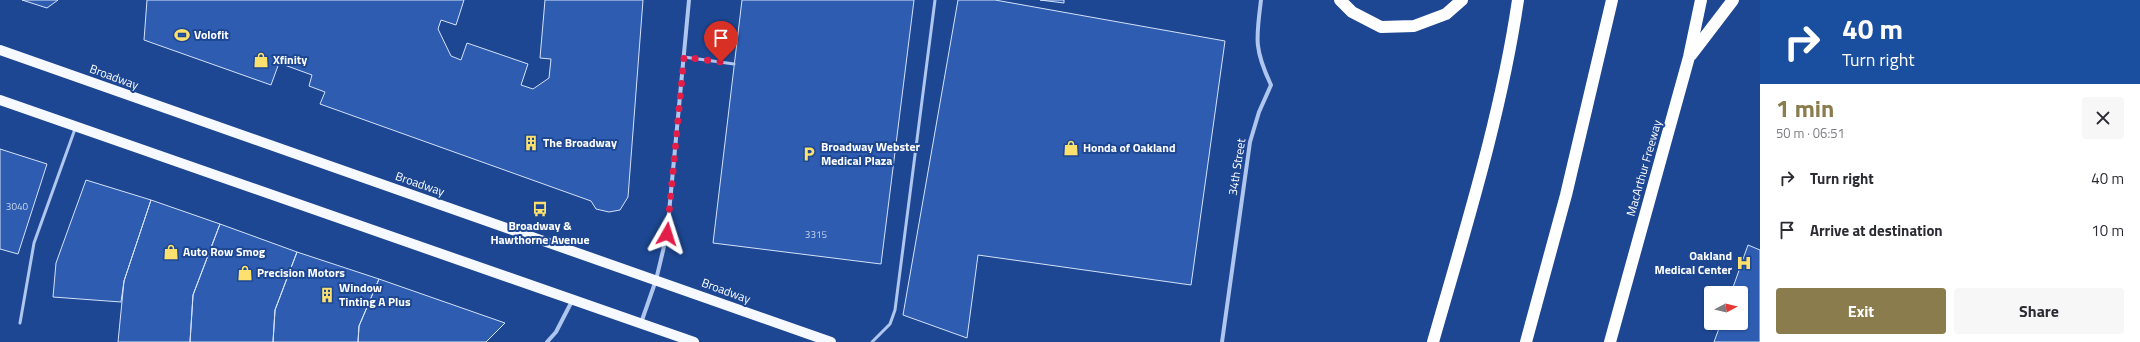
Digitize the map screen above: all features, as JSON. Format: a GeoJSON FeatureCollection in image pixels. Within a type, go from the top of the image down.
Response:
{"type":"FeatureCollection","features":[{"type":"Feature","properties":{"kind":"highway"},"geometry":{"type":"LineString","coordinates":[[1340,0],[1352,12],[1381,26],[1414,26],[1446,14],[1462,0]]}},
{"type":"Feature","properties":{"kind":"highway"},"geometry":{"type":"LineString","coordinates":[[1433,342],[1469,215],[1509,57],[1518,0]]}},
{"type":"Feature","properties":{"kind":"highway"},"geometry":{"type":"LineString","coordinates":[[1605,32],[1607,0]]}},
{"type":"Feature","properties":{"kind":"highway"},"geometry":{"type":"LineString","coordinates":[[1526,342],[1566,195],[1612,0]]}},
{"type":"Feature","properties":{"kind":"highway","name":"MacArthur Freeway"},"geometry":{"type":"LineString","coordinates":[[1610,342],[1689,57],[1701,0]]}},
{"type":"Feature","properties":{"kind":"highway"},"geometry":{"type":"LineString","coordinates":[[1689,57],[1733,0]]}},
{"type":"Feature","properties":{"kind":"main road","name":"Broadway"},"geometry":{"type":"LineString","coordinates":[[0,50],[831,342]]}},
{"type":"Feature","properties":{"kind":"main road"},"geometry":{"type":"LineString","coordinates":[[0,100],[572,301],[694,342]]}},
{"type":"Feature","properties":{"kind":"street"},"geometry":{"type":"LineString","coordinates":[[641,324],[656,280],[667,234],[689,0]]}},
{"type":"Feature","properties":{"kind":"street","name":"34th Street"},"geometry":{"type":"LineString","coordinates":[[1222,342],[1250,142],[1259,112],[1271,85],[1260,62],[1256,36],[1261,0]]}},
{"type":"Feature","properties":{"kind":"street"},"geometry":{"type":"LineString","coordinates":[[547,342],[556,332],[572,301]]}},
{"type":"Feature","properties":{"kind":"lane"},"geometry":{"type":"LineString","coordinates":[[872,342],[890,324],[895,310],[934,0]]}},
{"type":"Feature","properties":{"kind":"lane"},"geometry":{"type":"LineString","coordinates":[[684,57],[734,64]]}},
{"type":"Feature","properties":{"kind":"lane"},"geometry":{"type":"LineString","coordinates":[[20,323],[34,243],[76,127]]}},
{"type":"Feature","properties":{"kind":"building"},"geometry":{"type":"Polygon","coordinates":[[[22,0],[58,0],[47,8],[22,0]]]}},
{"type":"Feature","properties":{"kind":"building","name":"The Broadway"},"geometry":{"type":"Polygon","coordinates":[[[147,0],[464,0],[456,25],[441,20],[438,29],[451,56],[461,60],[467,43],[528,64],[521,85],[533,89],[549,78],[551,59],[540,58],[545,0],[643,0],[628,197],[620,210],[609,212],[596,209],[591,201],[320,104],[325,92],[309,86],[312,75],[279,63],[271,85],[144,40],[147,0]]]}},
{"type":"Feature","properties":{"kind":"building","name":"Broadway Webster Medical Plaza"},"geometry":{"type":"Polygon","coordinates":[[[742,0],[914,0],[881,264],[713,243],[742,0]]]}},
{"type":"Feature","properties":{"kind":"building","name":"Honda of Oakland"},"geometry":{"type":"Polygon","coordinates":[[[958,0],[995,0],[1225,41],[1191,285],[978,255],[967,338],[903,315],[958,0]]]}},
{"type":"Feature","properties":{"kind":"building"},"geometry":{"type":"Polygon","coordinates":[[[1040,0],[1064,0],[1064,3],[1040,0]]]}},
{"type":"Feature","properties":{"kind":"building"},"geometry":{"type":"Polygon","coordinates":[[[0,149],[47,164],[18,254],[0,249],[0,149]]]}},
{"type":"Feature","properties":{"kind":"building"},"geometry":{"type":"Polygon","coordinates":[[[86,180],[151,200],[124,281],[121,302],[53,297],[56,263],[86,180]]]}},
{"type":"Feature","properties":{"kind":"building","name":"Auto Row Smog"},"geometry":{"type":"Polygon","coordinates":[[[151,200],[220,224],[193,295],[190,342],[118,342],[124,281],[151,200]]]}},
{"type":"Feature","properties":{"kind":"building","name":"Precision Motors"},"geometry":{"type":"Polygon","coordinates":[[[220,224],[297,252],[275,310],[273,342],[190,342],[193,295],[220,224]]]}},
{"type":"Feature","properties":{"kind":"building"},"geometry":{"type":"Polygon","coordinates":[[[1748,245],[1760,250],[1760,342],[1714,342],[1718,330],[1748,330],[1748,286],[1733,286],[1748,245]]]}},
{"type":"Feature","properties":{"kind":"building","name":"Window Tinting A Plus"},"geometry":{"type":"Polygon","coordinates":[[[297,252],[379,279],[359,326],[358,342],[273,342],[275,310],[297,252]]]}},
{"type":"Feature","properties":{"kind":"building"},"geometry":{"type":"Polygon","coordinates":[[[379,279],[505,323],[486,342],[358,342],[359,326],[379,279]]]}},
{"type":"Feature","properties":{"kind":"place","name":"Volofit"},"geometry":{"type":"Point","coordinates":[182,35]}},
{"type":"Feature","properties":{"kind":"place","name":"Xfinity"},"geometry":{"type":"Point","coordinates":[261,60]}},
{"type":"Feature","properties":{"kind":"place","name":"The Broadway"},"geometry":{"type":"Point","coordinates":[531,143]}},
{"type":"Feature","properties":{"kind":"place","name":"Honda of Oakland"},"geometry":{"type":"Point","coordinates":[1071,148]}},
{"type":"Feature","properties":{"kind":"place","name":"Broadway Webster Medical Plaza"},"geometry":{"type":"Point","coordinates":[809,154]}},
{"type":"Feature","properties":{"kind":"place","name":"Broadway & Hawthorne Avenue"},"geometry":{"type":"Point","coordinates":[540,209]}},
{"type":"Feature","properties":{"kind":"place","name":"Auto Row Smog"},"geometry":{"type":"Point","coordinates":[171,252]}},
{"type":"Feature","properties":{"kind":"place","name":"Oakland Medical Center"},"geometry":{"type":"Point","coordinates":[1744,263]}},
{"type":"Feature","properties":{"kind":"place","name":"Precision Motors"},"geometry":{"type":"Point","coordinates":[245,273]}},
{"type":"Feature","properties":{"kind":"place","name":"Window Tinting A Plus"},"geometry":{"type":"Point","coordinates":[327,295]}},
{"type":"Feature","properties":{"kind":"route"},"geometry":{"type":"LineString","coordinates":[[667,234],[684,57],[721,62]]}}]}
